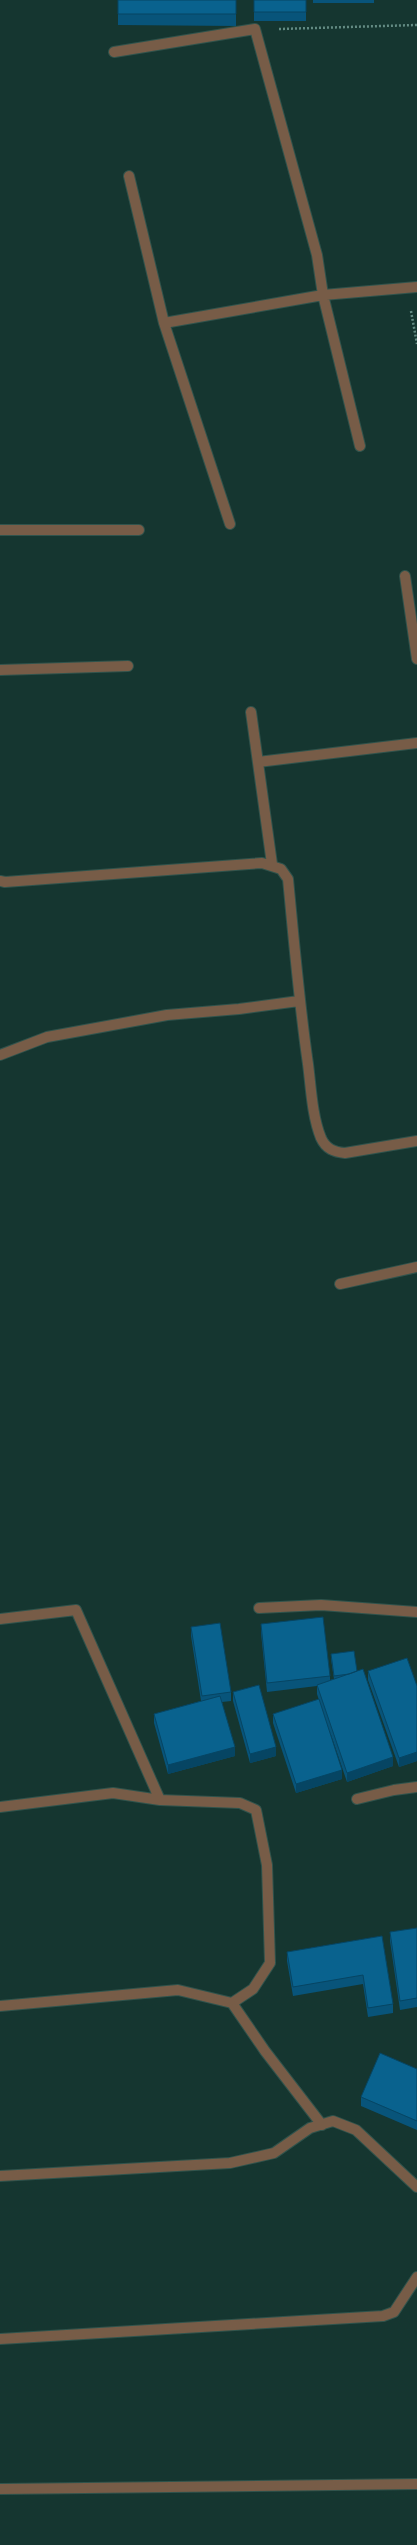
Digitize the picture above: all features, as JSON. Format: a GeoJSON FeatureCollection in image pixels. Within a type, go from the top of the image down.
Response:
{"type":"FeatureCollection","features":[{"type":"Feature","properties":{"kind":"street"},"geometry":{"type":"LineString","coordinates":[[114,52],[255,29],[317,255],[323,295],[360,446]]}},
{"type":"Feature","properties":{"kind":"street"},"geometry":{"type":"LineString","coordinates":[[129,176],[164,323],[230,524]]}},
{"type":"Feature","properties":{"kind":"street"},"geometry":{"type":"LineString","coordinates":[[164,323],[323,295],[412,287]]}},
{"type":"Feature","properties":{"kind":"street"},"geometry":{"type":"LineString","coordinates":[[0,530],[139,530]]}},
{"type":"Feature","properties":{"kind":"street"},"geometry":{"type":"LineString","coordinates":[[405,576],[417,659]]}},
{"type":"Feature","properties":{"kind":"street"},"geometry":{"type":"LineString","coordinates":[[0,670],[128,666]]}},
{"type":"Feature","properties":{"kind":"street"},"geometry":{"type":"LineString","coordinates":[[251,712],[272,864]]}},
{"type":"Feature","properties":{"kind":"street"},"geometry":{"type":"LineString","coordinates":[[258,762],[417,743]]}},
{"type":"Feature","properties":{"kind":"street"},"geometry":{"type":"LineString","coordinates":[[0,881],[6,882],[262,863],[272,864],[281,869],[288,879],[299,1000],[312,1098],[319,1130],[326,1146],[335,1152],[345,1153],[417,1142]]}},
{"type":"Feature","properties":{"kind":"street"},"geometry":{"type":"LineString","coordinates":[[0,1055],[54,1035],[167,1015],[239,1009],[299,1000]]}},
{"type":"Feature","properties":{"kind":"street"},"geometry":{"type":"LineString","coordinates":[[340,1284],[417,1267]]}},
{"type":"Feature","properties":{"kind":"street"},"geometry":{"type":"LineString","coordinates":[[259,1608],[322,1605],[417,1612]]}},
{"type":"Feature","properties":{"kind":"street"},"geometry":{"type":"LineString","coordinates":[[0,1619],[76,1610],[160,1800]]}},
{"type":"Feature","properties":{"kind":"street"},"geometry":{"type":"LineString","coordinates":[[357,1800],[394,1790],[417,1787]]}},
{"type":"Feature","properties":{"kind":"street"},"geometry":{"type":"LineString","coordinates":[[0,1807],[113,1793],[160,1800],[240,1803],[256,1810],[268,1864],[270,1963],[253,1989],[232,2003]]}},
{"type":"Feature","properties":{"kind":"street"},"geometry":{"type":"LineString","coordinates":[[0,2006],[178,1990],[232,2003],[265,2051],[322,2125]]}},
{"type":"Feature","properties":{"kind":"street"},"geometry":{"type":"LineString","coordinates":[[0,2176],[230,2163],[274,2153],[310,2128],[333,2121],[356,2130],[417,2187]]}},
{"type":"Feature","properties":{"kind":"street"},"geometry":{"type":"LineString","coordinates":[[0,2339],[383,2316],[394,2312],[402,2303],[417,2277]]}},
{"type":"Feature","properties":{"kind":"street"},"geometry":{"type":"LineString","coordinates":[[0,2489],[417,2484]]}},
{"type":"Feature","properties":{"kind":"path"},"geometry":{"type":"LineString","coordinates":[[255,29],[417,25]]}},
{"type":"Feature","properties":{"kind":"path"},"geometry":{"type":"LineString","coordinates":[[412,287],[417,344]]}},
{"type":"Feature","properties":{"kind":"building"},"geometry":{"type":"Polygon","coordinates":[[[118,0],[236,0],[236,14],[118,14],[118,0]]]}},
{"type":"Feature","properties":{"kind":"building"},"geometry":{"type":"Polygon","coordinates":[[[254,0],[306,0],[306,12],[254,12],[254,0]]]}},
{"type":"Feature","properties":{"kind":"building"},"geometry":{"type":"Polygon","coordinates":[[[323,1617],[330,1676],[267,1683],[261,1624],[323,1617]]]}},
{"type":"Feature","properties":{"kind":"building"},"geometry":{"type":"Polygon","coordinates":[[[220,1623],[231,1692],[202,1696],[191,1627],[220,1623]]]}},
{"type":"Feature","properties":{"kind":"building"},"geometry":{"type":"Polygon","coordinates":[[[354,1651],[357,1671],[349,1674],[334,1676],[331,1654],[354,1651]]]}},
{"type":"Feature","properties":{"kind":"building"},"geometry":{"type":"Polygon","coordinates":[[[407,1658],[417,1686],[417,1752],[399,1758],[368,1671],[407,1658]]]}},
{"type":"Feature","properties":{"kind":"building"},"geometry":{"type":"Polygon","coordinates":[[[363,1669],[393,1757],[347,1773],[317,1685],[363,1669]]]}},
{"type":"Feature","properties":{"kind":"building"},"geometry":{"type":"Polygon","coordinates":[[[259,1685],[276,1747],[250,1754],[233,1692],[259,1685]]]}},
{"type":"Feature","properties":{"kind":"building"},"geometry":{"type":"Polygon","coordinates":[[[220,1696],[235,1747],[168,1765],[154,1714],[220,1696]]]}},
{"type":"Feature","properties":{"kind":"building"},"geometry":{"type":"Polygon","coordinates":[[[319,1699],[342,1770],[296,1784],[273,1714],[319,1699]]]}},
{"type":"Feature","properties":{"kind":"building"},"geometry":{"type":"Polygon","coordinates":[[[417,1928],[417,1998],[400,2001],[390,1932],[417,1928]]]}},
{"type":"Feature","properties":{"kind":"building"},"geometry":{"type":"Polygon","coordinates":[[[382,1936],[393,2004],[368,2008],[363,1975],[293,1987],[287,1952],[382,1936]]]}},
{"type":"Feature","properties":{"kind":"building"},"geometry":{"type":"Polygon","coordinates":[[[380,2053],[417,2069],[417,2121],[361,2097],[380,2053]]]}}]}
